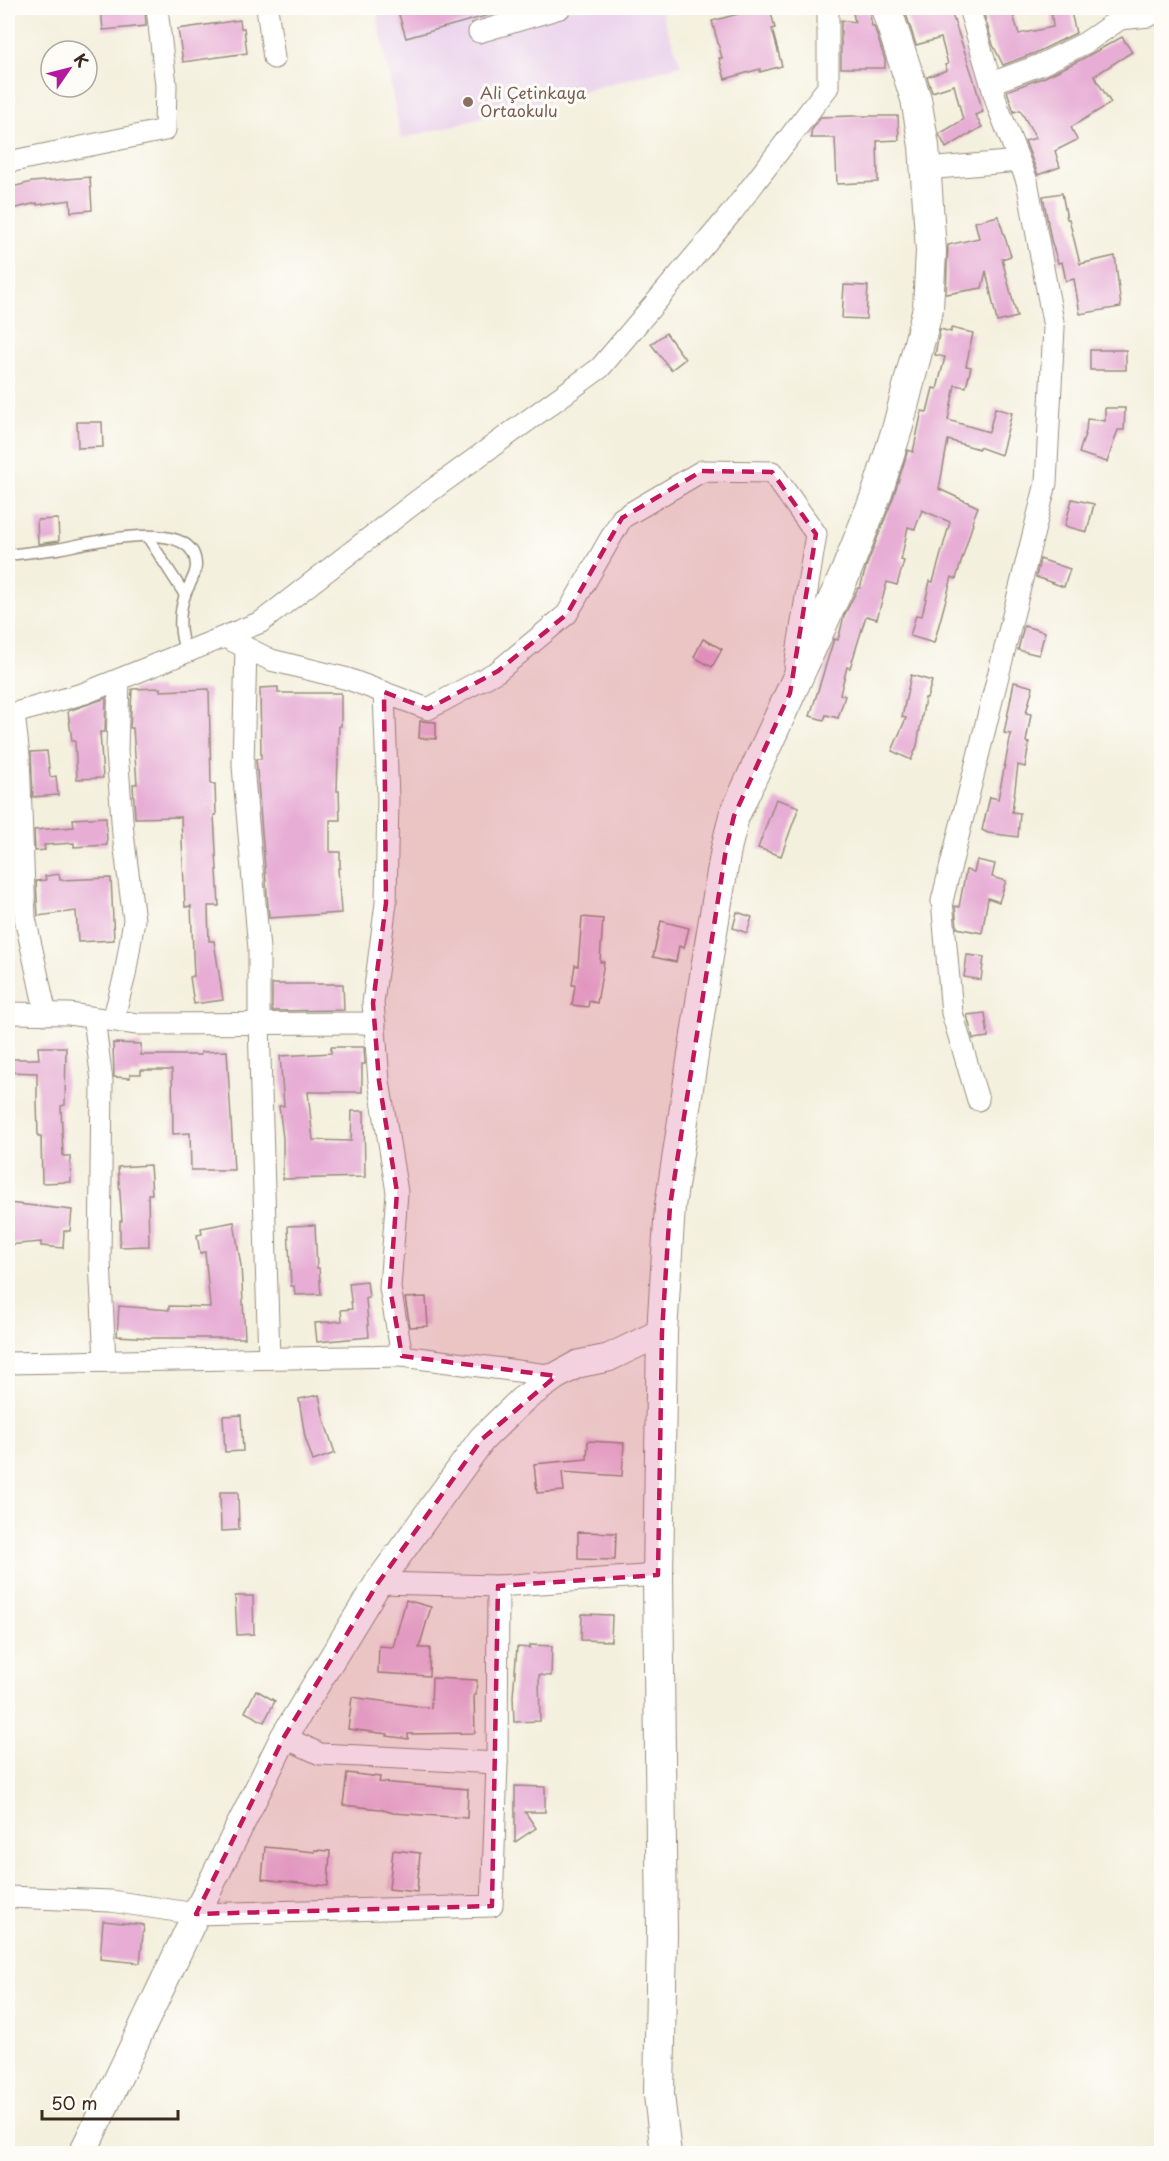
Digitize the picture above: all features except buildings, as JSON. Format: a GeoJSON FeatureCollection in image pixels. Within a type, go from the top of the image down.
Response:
{"type":"FeatureCollection","features":[{"type":"Feature","properties":{"kind":"main road"},"geometry":{"type":"LineString","coordinates":[[666,2154],[659,2095],[662,1922],[658,1575],[662,1332],[670,1206],[726,849],[734,816],[845,574],[877,493],[909,385],[928,308],[931,251],[926,169],[916,99],[886,8]]}},
{"type":"Feature","properties":{"kind":"street"},"geometry":{"type":"LineString","coordinates":[[8,162],[165,130],[166,85],[157,8]]}},
{"type":"Feature","properties":{"kind":"street"},"geometry":{"type":"LineString","coordinates":[[267,8],[274,58]]}},
{"type":"Feature","properties":{"kind":"street"},"geometry":{"type":"LineString","coordinates":[[479,32],[560,8]]}},
{"type":"Feature","properties":{"kind":"street"},"geometry":{"type":"LineString","coordinates":[[46,1014],[26,918],[19,756],[11,714],[85,693],[261,622],[417,501],[600,368],[733,211],[828,87],[828,8]]}},
{"type":"Feature","properties":{"kind":"street"},"geometry":{"type":"LineString","coordinates":[[969,8],[998,107],[1027,181],[1054,327],[1046,483],[942,901],[952,1013],[978,1100]]}},
{"type":"Feature","properties":{"kind":"street"},"geometry":{"type":"LineString","coordinates":[[991,83],[1040,65],[1085,43],[1120,19],[1149,16],[1152,8]]}},
{"type":"Feature","properties":{"kind":"street"},"geometry":{"type":"LineString","coordinates":[[926,169],[1019,161]]}},
{"type":"Feature","properties":{"kind":"street"},"geometry":{"type":"LineString","coordinates":[[225,637],[271,660],[348,679],[428,709],[498,671],[567,614],[622,518],[702,471],[772,472],[816,534],[790,693]]}},
{"type":"Feature","properties":{"kind":"street"},"geometry":{"type":"LineString","coordinates":[[246,648],[243,766],[259,949],[259,1023],[269,1358]]}},
{"type":"Feature","properties":{"kind":"street"},"geometry":{"type":"LineString","coordinates":[[105,1361],[100,1261],[104,1019],[125,975],[134,920],[123,834],[117,751],[118,680]]}},
{"type":"Feature","properties":{"kind":"street"},"geometry":{"type":"LineString","coordinates":[[384,692],[388,799],[386,903],[373,1003],[379,1081],[397,1192],[390,1288],[402,1356]]}},
{"type":"Feature","properties":{"kind":"street"},"geometry":{"type":"LineString","coordinates":[[8,1013],[69,1014],[137,1024],[375,1023]]}},
{"type":"Feature","properties":{"kind":"street"},"geometry":{"type":"LineString","coordinates":[[82,2154],[195,1914],[284,1737],[378,1583],[482,1439],[522,1400],[556,1376],[578,1364],[608,1358],[662,1332]]}},
{"type":"Feature","properties":{"kind":"street"},"geometry":{"type":"LineString","coordinates":[[8,1363],[402,1356],[556,1376]]}},
{"type":"Feature","properties":{"kind":"street"},"geometry":{"type":"LineString","coordinates":[[378,1583],[498,1586],[658,1575]]}},
{"type":"Feature","properties":{"kind":"street"},"geometry":{"type":"LineString","coordinates":[[8,1897],[111,1900],[195,1914],[492,1906],[497,1763],[498,1586]]}},
{"type":"Feature","properties":{"kind":"street"},"geometry":{"type":"LineString","coordinates":[[284,1737],[320,1754],[497,1763]]}},
{"type":"Feature","properties":{"kind":"lane"},"geometry":{"type":"LineString","coordinates":[[8,555],[127,536],[177,539],[194,554],[196,568],[185,595],[180,621],[180,632],[186,653]]}},
{"type":"Feature","properties":{"kind":"lane"},"geometry":{"type":"LineString","coordinates":[[147,536],[185,595]]}},
{"type":"Feature","properties":{"kind":"highlighted area"},"geometry":{"type":"Polygon","coordinates":[[[702,471],[772,472],[816,534],[790,693],[734,816],[726,849],[670,1206],[662,1332],[658,1575],[498,1586],[492,1906],[196,1914],[284,1737],[378,1583],[482,1439],[556,1376],[402,1356],[390,1288],[397,1192],[379,1081],[373,1003],[386,903],[384,692],[428,709],[498,671],[567,614],[622,518],[702,471]]]}},
{"type":"Feature","properties":{"kind":"shaded area","name":"Ali Çetinkaya Ortaokulu"},"geometry":{"type":"Polygon","coordinates":[[[376,8],[664,8],[660,9],[681,65],[401,139],[376,8]]]}},
{"type":"Feature","properties":{"kind":"place","name":"Ali Çetinkaya Ortaokulu"},"geometry":{"type":"Point","coordinates":[468,102]}}]}
